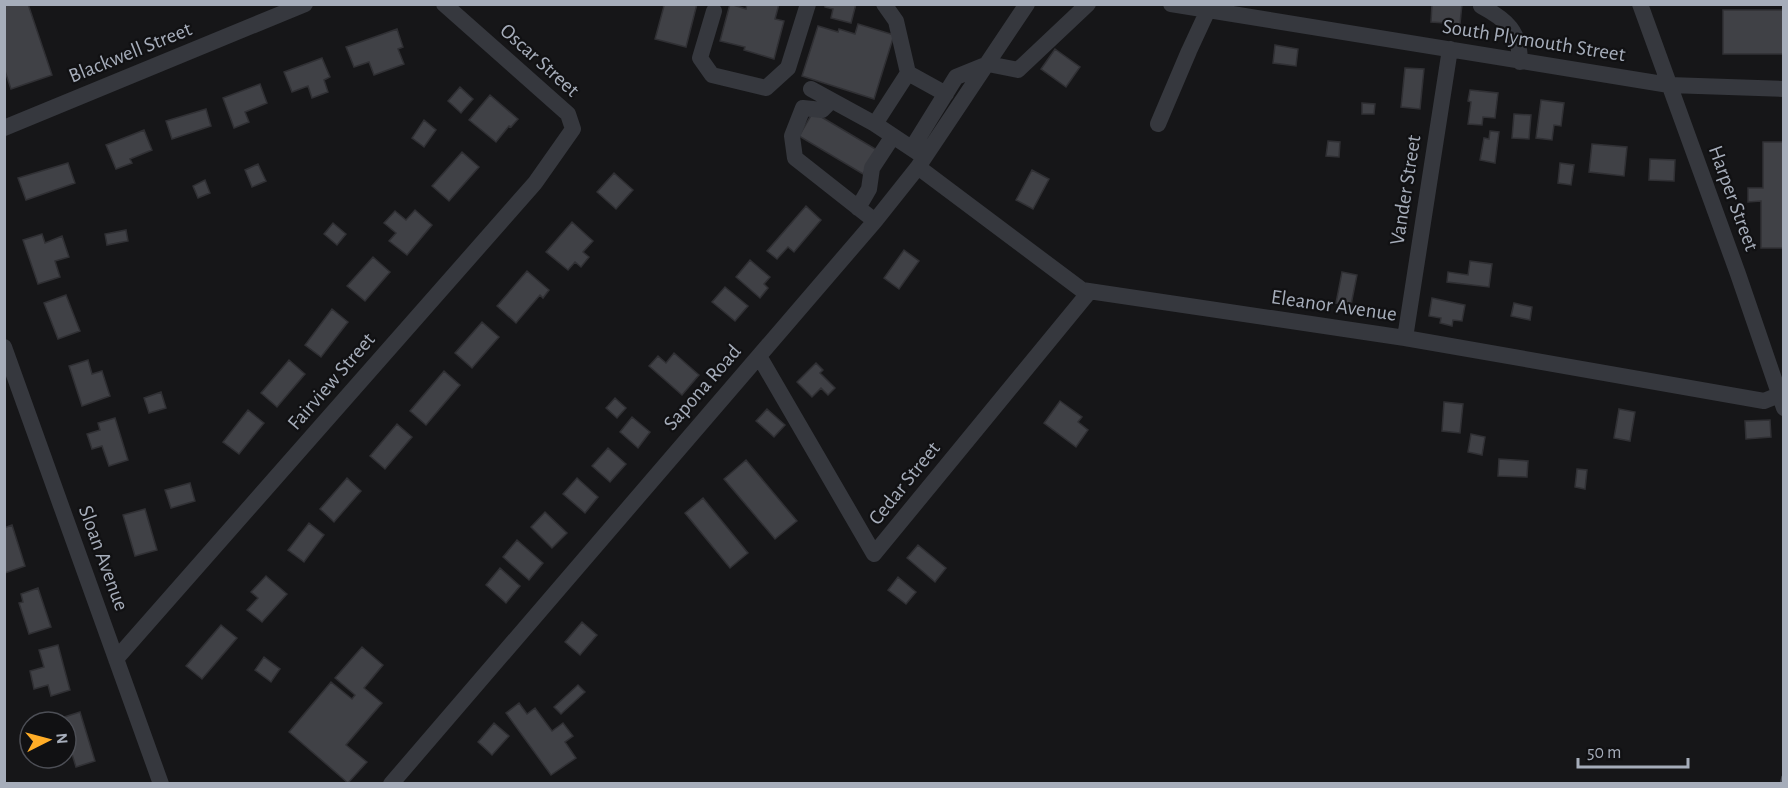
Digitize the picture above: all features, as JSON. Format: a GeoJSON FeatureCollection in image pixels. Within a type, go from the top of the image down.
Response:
{"type":"FeatureCollection","features":[{"type":"Feature","properties":{"kind":"street","name":"Blackwell Street"},"geometry":{"type":"LineString","coordinates":[[4,128],[305,4]]}},
{"type":"Feature","properties":{"kind":"street","name":"Oscar Street"},"geometry":{"type":"LineString","coordinates":[[444,4],[568,114],[573,129]]}},
{"type":"Feature","properties":{"kind":"street"},"geometry":{"type":"LineString","coordinates":[[714,11],[700,58],[712,75],[766,88],[788,68],[808,4]]}},
{"type":"Feature","properties":{"kind":"street"},"geometry":{"type":"LineString","coordinates":[[875,123],[908,72],[896,21],[884,4]]}},
{"type":"Feature","properties":{"kind":"street","name":"Sapona Road"},"geometry":{"type":"LineString","coordinates":[[391,783],[875,221],[918,157],[988,64],[1027,4]]}},
{"type":"Feature","properties":{"kind":"street"},"geometry":{"type":"LineString","coordinates":[[918,157],[946,93],[956,77],[988,64],[1018,70],[1088,4]]}},
{"type":"Feature","properties":{"kind":"street","name":"South Plymouth Street"},"geometry":{"type":"LineString","coordinates":[[1171,4],[1669,85],[1784,88]]}},
{"type":"Feature","properties":{"kind":"street","name":"Harper Street"},"geometry":{"type":"LineString","coordinates":[[1640,4],[1738,274],[1781,401]]}},
{"type":"Feature","properties":{"kind":"street"},"geometry":{"type":"LineString","coordinates":[[1481,6],[1497,15],[1515,34],[1520,47],[1520,62]]}},
{"type":"Feature","properties":{"kind":"street"},"geometry":{"type":"LineString","coordinates":[[1158,124],[1208,10]]}},
{"type":"Feature","properties":{"kind":"street","name":"Vander Street"},"geometry":{"type":"LineString","coordinates":[[1404,338],[1450,49]]}},
{"type":"Feature","properties":{"kind":"street"},"geometry":{"type":"LineString","coordinates":[[908,72],[946,93]]}},
{"type":"Feature","properties":{"kind":"street","name":"Eleanor Avenue"},"geometry":{"type":"LineString","coordinates":[[811,89],[875,123],[893,136],[1082,290],[1404,338],[1764,400],[1781,401]]}},
{"type":"Feature","properties":{"kind":"street"},"geometry":{"type":"LineString","coordinates":[[831,101],[822,110],[803,108],[792,136],[795,158],[875,221]]}},
{"type":"Feature","properties":{"kind":"street","name":"Fairview Street"},"geometry":{"type":"LineString","coordinates":[[116,659],[535,183],[573,129]]}},
{"type":"Feature","properties":{"kind":"street"},"geometry":{"type":"LineString","coordinates":[[858,208],[869,189],[872,168],[893,136]]}},
{"type":"Feature","properties":{"kind":"street","name":"Cedar Street"},"geometry":{"type":"LineString","coordinates":[[759,356],[874,554],[1090,291]]}},
{"type":"Feature","properties":{"kind":"street","name":"Sloan Avenue"},"geometry":{"type":"LineString","coordinates":[[4,347],[161,783]]}},
{"type":"Feature","properties":{"kind":"building"},"geometry":{"type":"Polygon","coordinates":[[[4,4],[28,4],[52,75],[11,89],[4,68],[4,4]]]}},
{"type":"Feature","properties":{"kind":"building"},"geometry":{"type":"Polygon","coordinates":[[[659,4],[697,4],[686,47],[655,39],[664,6],[659,4]]]}},
{"type":"Feature","properties":{"kind":"building"},"geometry":{"type":"Polygon","coordinates":[[[730,4],[746,9],[747,4],[779,4],[775,19],[784,21],[774,59],[744,50],[745,47],[720,41],[730,4]]]}},
{"type":"Feature","properties":{"kind":"building"},"geometry":{"type":"Polygon","coordinates":[[[825,4],[856,4],[851,23],[831,18],[833,9],[825,7],[825,4]]]}},
{"type":"Feature","properties":{"kind":"building"},"geometry":{"type":"Polygon","coordinates":[[[1432,4],[1462,4],[1460,24],[1431,22],[1432,4]]]}},
{"type":"Feature","properties":{"kind":"building"},"geometry":{"type":"Polygon","coordinates":[[[1723,10],[1784,10],[1784,54],[1723,54],[1723,10]]]}},
{"type":"Feature","properties":{"kind":"building"},"geometry":{"type":"Polygon","coordinates":[[[858,24],[894,35],[874,99],[802,76],[818,26],[855,34],[858,24]]]}},
{"type":"Feature","properties":{"kind":"building"},"geometry":{"type":"Polygon","coordinates":[[[397,29],[403,47],[398,49],[404,64],[374,75],[369,62],[354,67],[346,47],[397,29]]]}},
{"type":"Feature","properties":{"kind":"building"},"geometry":{"type":"Polygon","coordinates":[[[1275,45],[1298,49],[1296,66],[1273,63],[1275,45]]]}},
{"type":"Feature","properties":{"kind":"building"},"geometry":{"type":"Polygon","coordinates":[[[1055,49],[1080,67],[1066,87],[1041,69],[1055,49]]]}},
{"type":"Feature","properties":{"kind":"building"},"geometry":{"type":"Polygon","coordinates":[[[322,58],[330,77],[324,80],[328,92],[312,98],[308,86],[292,92],[284,72],[322,58]]]}},
{"type":"Feature","properties":{"kind":"building"},"geometry":{"type":"Polygon","coordinates":[[[1405,68],[1424,69],[1420,109],[1401,107],[1405,68]]]}},
{"type":"Feature","properties":{"kind":"building"},"geometry":{"type":"Polygon","coordinates":[[[260,84],[267,103],[245,112],[249,122],[234,128],[223,98],[260,84]]]}},
{"type":"Feature","properties":{"kind":"building"},"geometry":{"type":"Polygon","coordinates":[[[460,87],[473,99],[461,113],[448,101],[460,87]]]}},
{"type":"Feature","properties":{"kind":"building"},"geometry":{"type":"Polygon","coordinates":[[[1470,90],[1498,93],[1495,118],[1483,117],[1482,125],[1468,124],[1470,90]]]}},
{"type":"Feature","properties":{"kind":"building"},"geometry":{"type":"Polygon","coordinates":[[[490,95],[518,119],[496,142],[469,120],[490,95]]]}},
{"type":"Feature","properties":{"kind":"building"},"geometry":{"type":"Polygon","coordinates":[[[1541,100],[1564,103],[1561,126],[1554,125],[1552,140],[1536,138],[1541,100]]]}},
{"type":"Feature","properties":{"kind":"building"},"geometry":{"type":"Polygon","coordinates":[[[1362,103],[1375,104],[1374,114],[1362,114],[1362,103]]]}},
{"type":"Feature","properties":{"kind":"building"},"geometry":{"type":"Polygon","coordinates":[[[206,109],[211,126],[172,139],[166,121],[206,109]]]}},
{"type":"Feature","properties":{"kind":"building"},"geometry":{"type":"Polygon","coordinates":[[[813,112],[877,150],[863,174],[799,136],[813,112]]]}},
{"type":"Feature","properties":{"kind":"building"},"geometry":{"type":"Polygon","coordinates":[[[1514,114],[1531,115],[1529,139],[1512,138],[1514,114]]]}},
{"type":"Feature","properties":{"kind":"building"},"geometry":{"type":"Polygon","coordinates":[[[424,120],[436,130],[424,147],[412,138],[424,120]]]}},
{"type":"Feature","properties":{"kind":"building"},"geometry":{"type":"Polygon","coordinates":[[[144,130],[152,150],[130,159],[132,163],[116,169],[106,145],[144,130]]]}},
{"type":"Feature","properties":{"kind":"building"},"geometry":{"type":"Polygon","coordinates":[[[1490,131],[1499,132],[1495,163],[1480,160],[1484,138],[1489,139],[1490,131]]]}},
{"type":"Feature","properties":{"kind":"building"},"geometry":{"type":"Polygon","coordinates":[[[1328,141],[1340,142],[1339,157],[1326,156],[1328,141]]]}},
{"type":"Feature","properties":{"kind":"building"},"geometry":{"type":"Polygon","coordinates":[[[1763,142],[1784,142],[1784,248],[1761,248],[1761,201],[1748,202],[1748,188],[1763,188],[1763,142]]]}},
{"type":"Feature","properties":{"kind":"building"},"geometry":{"type":"Polygon","coordinates":[[[1592,144],[1627,147],[1624,176],[1589,172],[1592,144]]]}},
{"type":"Feature","properties":{"kind":"building"},"geometry":{"type":"Polygon","coordinates":[[[462,152],[479,167],[449,201],[432,186],[462,152]]]}},
{"type":"Feature","properties":{"kind":"building"},"geometry":{"type":"Polygon","coordinates":[[[1650,159],[1675,160],[1674,181],[1649,180],[1650,159]]]}},
{"type":"Feature","properties":{"kind":"building"},"geometry":{"type":"Polygon","coordinates":[[[68,163],[75,183],[26,200],[18,178],[68,163]]]}},
{"type":"Feature","properties":{"kind":"building"},"geometry":{"type":"Polygon","coordinates":[[[1560,163],[1574,165],[1571,185],[1558,183],[1560,163]]]}},
{"type":"Feature","properties":{"kind":"building"},"geometry":{"type":"Polygon","coordinates":[[[258,164],[266,181],[252,187],[245,170],[258,164]]]}},
{"type":"Feature","properties":{"kind":"building"},"geometry":{"type":"Polygon","coordinates":[[[1032,170],[1049,179],[1033,209],[1016,200],[1032,170]]]}},
{"type":"Feature","properties":{"kind":"building"},"geometry":{"type":"Polygon","coordinates":[[[614,173],[633,190],[616,209],[597,192],[614,173]]]}},
{"type":"Feature","properties":{"kind":"building"},"geometry":{"type":"Polygon","coordinates":[[[205,180],[210,193],[198,198],[193,186],[205,180]]]}},
{"type":"Feature","properties":{"kind":"building"},"geometry":{"type":"Polygon","coordinates":[[[806,206],[821,220],[794,252],[788,247],[777,259],[767,251],[806,206]]]}},
{"type":"Feature","properties":{"kind":"building"},"geometry":{"type":"Polygon","coordinates":[[[415,210],[432,225],[407,255],[389,241],[396,233],[384,223],[395,211],[406,220],[415,210]]]}},
{"type":"Feature","properties":{"kind":"building"},"geometry":{"type":"Polygon","coordinates":[[[572,222],[593,241],[583,252],[589,257],[581,267],[575,262],[568,270],[546,252],[572,222]]]}},
{"type":"Feature","properties":{"kind":"building"},"geometry":{"type":"Polygon","coordinates":[[[333,223],[346,234],[337,245],[324,234],[333,223]]]}},
{"type":"Feature","properties":{"kind":"building"},"geometry":{"type":"Polygon","coordinates":[[[126,230],[128,241],[107,245],[105,234],[126,230]]]}},
{"type":"Feature","properties":{"kind":"building"},"geometry":{"type":"Polygon","coordinates":[[[42,234],[45,243],[62,236],[69,257],[55,261],[60,277],[38,284],[23,240],[42,234]]]}},
{"type":"Feature","properties":{"kind":"building"},"geometry":{"type":"Polygon","coordinates":[[[904,250],[919,261],[899,289],[884,278],[904,250]]]}},
{"type":"Feature","properties":{"kind":"building"},"geometry":{"type":"Polygon","coordinates":[[[373,257],[390,272],[365,301],[347,286],[373,257]]]}},
{"type":"Feature","properties":{"kind":"building"},"geometry":{"type":"Polygon","coordinates":[[[750,260],[770,277],[764,284],[768,288],[760,298],[736,277],[750,260]]]}},
{"type":"Feature","properties":{"kind":"building"},"geometry":{"type":"Polygon","coordinates":[[[1470,261],[1492,264],[1489,287],[1447,282],[1448,272],[1468,275],[1470,261]]]}},
{"type":"Feature","properties":{"kind":"building"},"geometry":{"type":"Polygon","coordinates":[[[527,271],[549,290],[543,298],[540,295],[516,323],[497,306],[527,271]]]}},
{"type":"Feature","properties":{"kind":"building"},"geometry":{"type":"Polygon","coordinates":[[[1342,272],[1357,275],[1351,305],[1336,303],[1342,272]]]}},
{"type":"Feature","properties":{"kind":"building"},"geometry":{"type":"Polygon","coordinates":[[[725,287],[748,306],[735,321],[712,302],[725,287]]]}},
{"type":"Feature","properties":{"kind":"building"},"geometry":{"type":"Polygon","coordinates":[[[66,295],[80,331],[58,339],[44,303],[66,295]]]}},
{"type":"Feature","properties":{"kind":"building"},"geometry":{"type":"Polygon","coordinates":[[[1432,298],[1465,305],[1462,321],[1453,320],[1452,326],[1440,323],[1441,318],[1429,316],[1432,298]]]}},
{"type":"Feature","properties":{"kind":"building"},"geometry":{"type":"Polygon","coordinates":[[[1514,303],[1532,307],[1530,320],[1511,316],[1514,303]]]}},
{"type":"Feature","properties":{"kind":"building"},"geometry":{"type":"Polygon","coordinates":[[[332,309],[348,322],[321,357],[305,345],[332,309]]]}},
{"type":"Feature","properties":{"kind":"building"},"geometry":{"type":"Polygon","coordinates":[[[482,322],[499,337],[472,368],[455,353],[482,322]]]}},
{"type":"Feature","properties":{"kind":"building"},"geometry":{"type":"Polygon","coordinates":[[[674,353],[699,375],[682,395],[649,366],[658,356],[666,363],[674,353]]]}},
{"type":"Feature","properties":{"kind":"building"},"geometry":{"type":"Polygon","coordinates":[[[88,360],[92,374],[102,371],[110,396],[82,406],[69,366],[88,360]]]}},
{"type":"Feature","properties":{"kind":"building"},"geometry":{"type":"Polygon","coordinates":[[[289,360],[305,374],[277,407],[261,393],[289,360]]]}},
{"type":"Feature","properties":{"kind":"building"},"geometry":{"type":"Polygon","coordinates":[[[816,363],[823,370],[820,373],[835,388],[828,395],[821,388],[812,397],[797,382],[816,363]]]}},
{"type":"Feature","properties":{"kind":"building"},"geometry":{"type":"Polygon","coordinates":[[[444,371],[460,385],[426,425],[410,411],[444,371]]]}},
{"type":"Feature","properties":{"kind":"building"},"geometry":{"type":"Polygon","coordinates":[[[161,392],[166,408],[149,413],[144,398],[161,392]]]}},
{"type":"Feature","properties":{"kind":"building"},"geometry":{"type":"Polygon","coordinates":[[[615,398],[626,408],[617,418],[606,408],[615,398]]]}},
{"type":"Feature","properties":{"kind":"building"},"geometry":{"type":"Polygon","coordinates":[[[1060,401],[1082,417],[1078,422],[1088,430],[1076,447],[1044,423],[1060,401]]]}},
{"type":"Feature","properties":{"kind":"building"},"geometry":{"type":"Polygon","coordinates":[[[1444,402],[1463,404],[1460,433],[1442,431],[1444,402]]]}},
{"type":"Feature","properties":{"kind":"building"},"geometry":{"type":"Polygon","coordinates":[[[767,409],[785,425],[774,437],[756,421],[767,409]]]}},
{"type":"Feature","properties":{"kind":"building"},"geometry":{"type":"Polygon","coordinates":[[[1619,409],[1635,412],[1630,441],[1614,438],[1619,409]]]}},
{"type":"Feature","properties":{"kind":"building"},"geometry":{"type":"Polygon","coordinates":[[[248,410],[264,423],[239,454],[223,442],[248,410]]]}},
{"type":"Feature","properties":{"kind":"building"},"geometry":{"type":"Polygon","coordinates":[[[632,417],[650,432],[638,448],[620,432],[632,417]]]}},
{"type":"Feature","properties":{"kind":"building"},"geometry":{"type":"Polygon","coordinates":[[[115,418],[128,460],[109,466],[102,446],[92,449],[87,434],[100,430],[98,423],[115,418]]]}},
{"type":"Feature","properties":{"kind":"building"},"geometry":{"type":"Polygon","coordinates":[[[1770,420],[1771,437],[1746,439],[1745,421],[1770,420]]]}},
{"type":"Feature","properties":{"kind":"building"},"geometry":{"type":"Polygon","coordinates":[[[397,424],[412,437],[385,469],[370,456],[397,424]]]}},
{"type":"Feature","properties":{"kind":"building"},"geometry":{"type":"Polygon","coordinates":[[[1471,434],[1485,437],[1482,455],[1468,452],[1471,434]]]}},
{"type":"Feature","properties":{"kind":"building"},"geometry":{"type":"Polygon","coordinates":[[[608,448],[626,464],[610,482],[592,466],[608,448]]]}},
{"type":"Feature","properties":{"kind":"building"},"geometry":{"type":"Polygon","coordinates":[[[1499,459],[1528,461],[1527,477],[1498,476],[1499,459]]]}},
{"type":"Feature","properties":{"kind":"building"},"geometry":{"type":"Polygon","coordinates":[[[746,460],[797,521],[775,539],[724,479],[746,460]]]}},
{"type":"Feature","properties":{"kind":"building"},"geometry":{"type":"Polygon","coordinates":[[[1577,469],[1587,470],[1585,489],[1575,487],[1577,469]]]}},
{"type":"Feature","properties":{"kind":"building"},"geometry":{"type":"Polygon","coordinates":[[[347,478],[361,491],[334,522],[320,509],[347,478]]]}},
{"type":"Feature","properties":{"kind":"building"},"geometry":{"type":"Polygon","coordinates":[[[577,478],[598,497],[585,513],[563,494],[577,478]]]}},
{"type":"Feature","properties":{"kind":"building"},"geometry":{"type":"Polygon","coordinates":[[[190,483],[195,501],[171,508],[165,490],[190,483]]]}},
{"type":"Feature","properties":{"kind":"building"},"geometry":{"type":"Polygon","coordinates":[[[703,498],[748,553],[730,568],[685,513],[703,498]]]}},
{"type":"Feature","properties":{"kind":"building"},"geometry":{"type":"Polygon","coordinates":[[[145,509],[157,550],[135,556],[123,515],[145,509]]]}},
{"type":"Feature","properties":{"kind":"building"},"geometry":{"type":"Polygon","coordinates":[[[545,512],[567,533],[552,548],[531,527],[545,512]]]}},
{"type":"Feature","properties":{"kind":"building"},"geometry":{"type":"Polygon","coordinates":[[[309,523],[324,535],[304,562],[288,550],[309,523]]]}},
{"type":"Feature","properties":{"kind":"building"},"geometry":{"type":"Polygon","coordinates":[[[12,525],[25,566],[5,573],[4,528],[12,525]]]}},
{"type":"Feature","properties":{"kind":"building"},"geometry":{"type":"Polygon","coordinates":[[[517,540],[543,563],[529,580],[503,557],[517,540]]]}},
{"type":"Feature","properties":{"kind":"building"},"geometry":{"type":"Polygon","coordinates":[[[918,545],[946,568],[935,582],[907,558],[918,545]]]}},
{"type":"Feature","properties":{"kind":"building"},"geometry":{"type":"Polygon","coordinates":[[[500,568],[520,586],[506,603],[486,585],[500,568]]]}},
{"type":"Feature","properties":{"kind":"building"},"geometry":{"type":"Polygon","coordinates":[[[266,576],[287,594],[262,622],[247,610],[258,598],[251,592],[266,576]]]}},
{"type":"Feature","properties":{"kind":"building"},"geometry":{"type":"Polygon","coordinates":[[[898,577],[916,592],[906,604],[888,590],[898,577]]]}},
{"type":"Feature","properties":{"kind":"building"},"geometry":{"type":"Polygon","coordinates":[[[38,588],[51,627],[29,634],[19,603],[23,602],[21,594],[38,588]]]}},
{"type":"Feature","properties":{"kind":"building"},"geometry":{"type":"Polygon","coordinates":[[[582,622],[597,635],[580,655],[565,642],[582,622]]]}},
{"type":"Feature","properties":{"kind":"building"},"geometry":{"type":"Polygon","coordinates":[[[221,625],[237,638],[202,679],[186,666],[221,625]]]}},
{"type":"Feature","properties":{"kind":"building"},"geometry":{"type":"Polygon","coordinates":[[[58,645],[70,690],[51,696],[48,685],[34,689],[30,671],[44,667],[39,650],[58,645]]]}},
{"type":"Feature","properties":{"kind":"building"},"geometry":{"type":"Polygon","coordinates":[[[362,647],[383,665],[364,688],[382,703],[346,745],[367,762],[348,783],[289,732],[331,682],[352,699],[355,695],[335,678],[362,647]]]}},
{"type":"Feature","properties":{"kind":"building"},"geometry":{"type":"Polygon","coordinates":[[[264,657],[280,669],[271,682],[255,670],[264,657]]]}},
{"type":"Feature","properties":{"kind":"building"},"geometry":{"type":"Polygon","coordinates":[[[578,685],[585,692],[561,714],[554,707],[578,685]]]}},
{"type":"Feature","properties":{"kind":"building"},"geometry":{"type":"Polygon","coordinates":[[[519,703],[527,714],[535,708],[552,731],[563,723],[573,736],[565,742],[576,758],[551,775],[506,713],[519,703]]]}},
{"type":"Feature","properties":{"kind":"building"},"geometry":{"type":"Polygon","coordinates":[[[80,712],[95,761],[78,766],[78,713],[80,712]]]}},
{"type":"Feature","properties":{"kind":"building"},"geometry":{"type":"Polygon","coordinates":[[[494,723],[509,736],[492,755],[478,742],[494,723]]]}},
{"type":"Feature","properties":{"kind":"railway"},"geometry":{"type":"LineString","coordinates":[[1782,784],[1784,775]]}}]}
